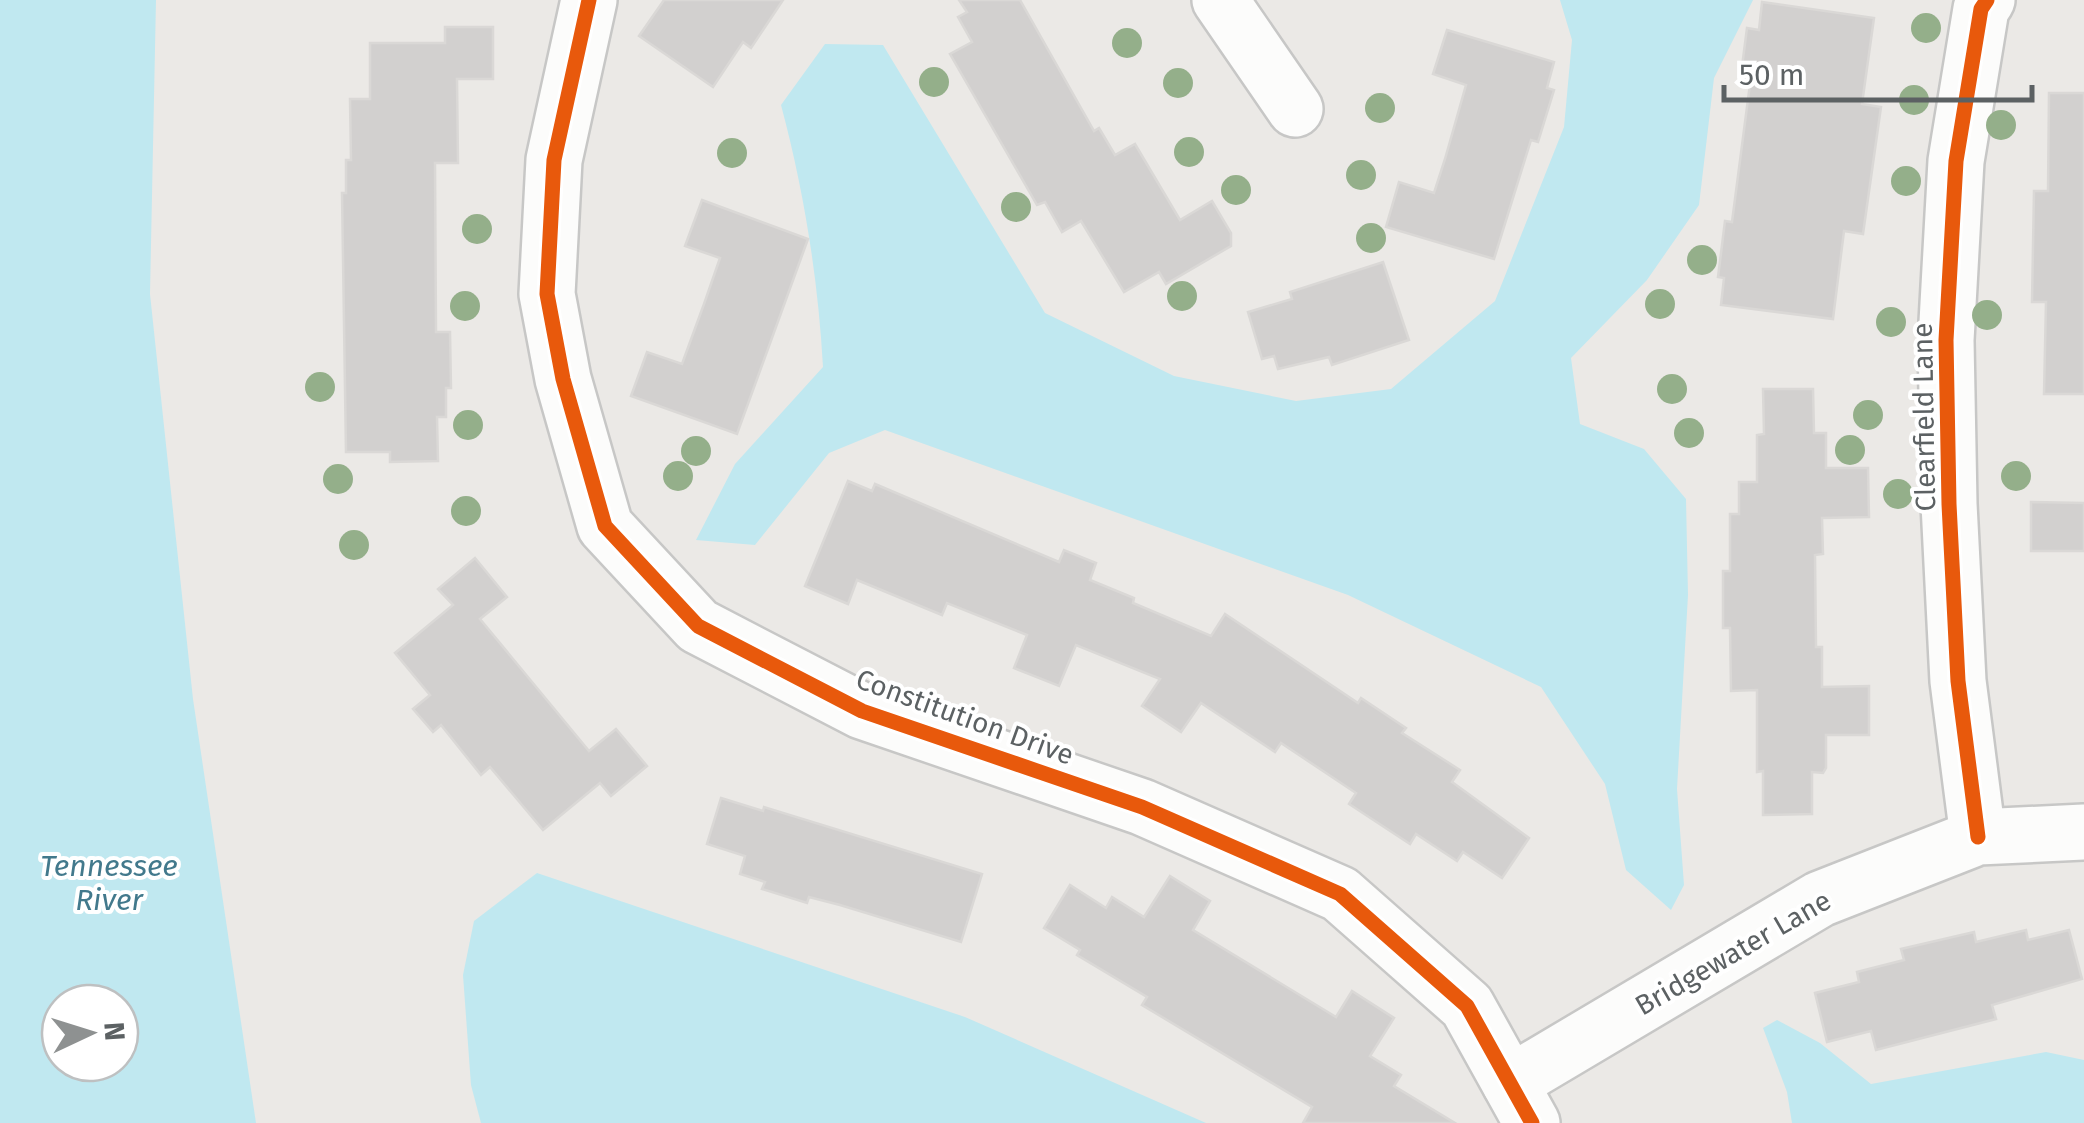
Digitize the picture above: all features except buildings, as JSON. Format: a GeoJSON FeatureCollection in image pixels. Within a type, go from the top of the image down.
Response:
{"type":"FeatureCollection","features":[{"type":"Feature","properties":{"kind":"street","name":"Constitution Drive"},"geometry":{"type":"LineString","coordinates":[[589,0],[554,160],[548,294],[563,379],[605,526],[698,626],[862,711],[1142,807],[1340,894],[1467,1006],[1521,1103]]}},
{"type":"Feature","properties":{"kind":"street"},"geometry":{"type":"LineString","coordinates":[[1220,0],[1295,110]]}},
{"type":"Feature","properties":{"kind":"street","name":"Clearfield Lane"},"geometry":{"type":"LineString","coordinates":[[1978,836],[1958,682],[1946,340],[1956,162],[1981,9],[1987,0]]}},
{"type":"Feature","properties":{"kind":"street","name":"Bridgewater Lane"},"geometry":{"type":"LineString","coordinates":[[1521,1103],[1820,899],[1978,836],[2084,832]]}},
{"type":"Feature","properties":{"kind":"water","name":"Tennessee River"},"geometry":{"type":"Polygon","coordinates":[[[0,0],[156,0],[150,294],[193,699],[256,1123],[0,1123],[0,0]]]}},
{"type":"Feature","properties":{"kind":"water"},"geometry":{"type":"Polygon","coordinates":[[[1560,0],[1753,0],[1714,78],[1699,205],[1647,280],[1571,358],[1580,424],[1644,449],[1686,499],[1688,595],[1677,789],[1684,885],[1671,910],[1626,870],[1605,784],[1541,687],[1348,595],[885,430],[829,453],[755,545],[696,540],[735,464],[823,367],[809,235],[781,105],[825,44],[883,45],[1045,313],[1174,376],[1296,401],[1391,389],[1495,301],[1564,127],[1572,40],[1560,0]]]}},
{"type":"Feature","properties":{"kind":"water"},"geometry":{"type":"Polygon","coordinates":[[[537,873],[965,1017],[1206,1123],[481,1123],[471,1085],[463,975],[474,921],[537,873]]]}},
{"type":"Feature","properties":{"kind":"water"},"geometry":{"type":"Polygon","coordinates":[[[1777,1020],[1820,1043],[1871,1084],[2046,1052],[2084,1060],[2084,1123],[1792,1123],[1787,1092],[1763,1028],[1777,1020]]]}},
{"type":"Feature","properties":{"kind":"cycle path"},"geometry":{"type":"LineString","coordinates":[[589,0],[554,160],[547,294],[563,379],[605,526],[698,626],[862,711],[1142,807],[1340,894],[1467,1006],[1532,1123]]}},
{"type":"Feature","properties":{"kind":"cycle path"},"geometry":{"type":"LineString","coordinates":[[1978,837],[1958,681],[1946,340],[1956,161],[1981,9],[1987,0]]}}]}
